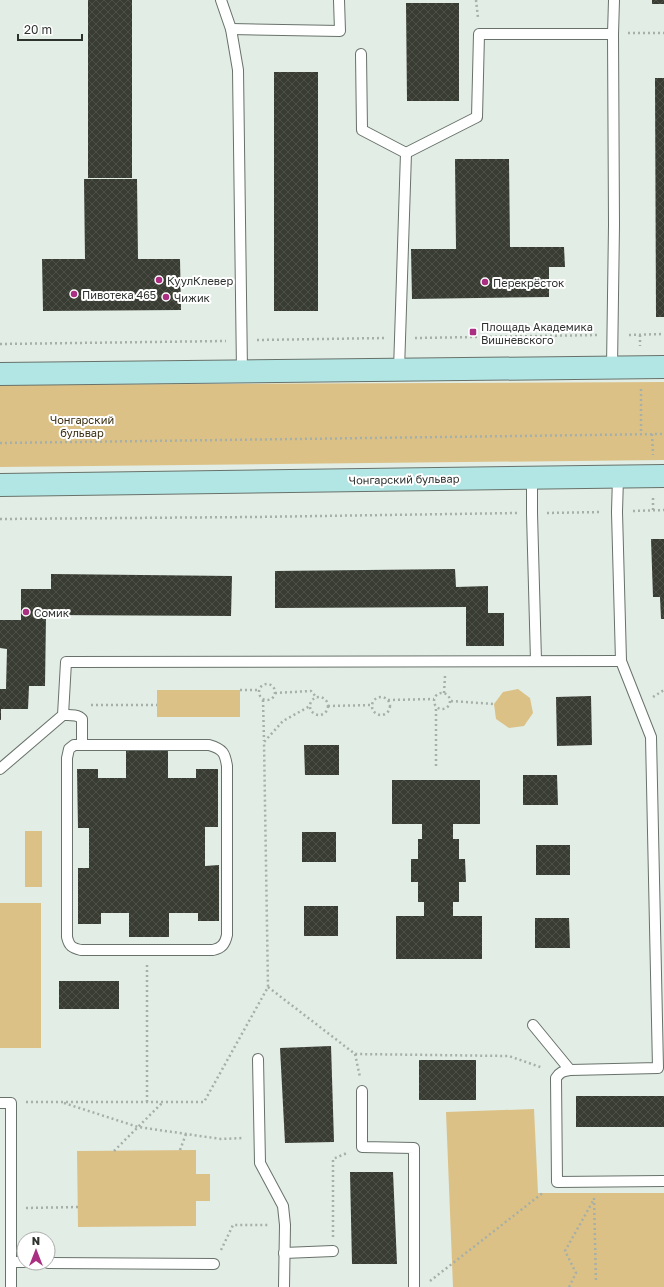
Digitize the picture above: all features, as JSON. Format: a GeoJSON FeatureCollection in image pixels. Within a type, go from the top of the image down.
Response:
{"type":"FeatureCollection","features":[{"type":"Feature","properties":{"kind":"main road"},"geometry":{"type":"LineString","coordinates":[[0,374],[664,367]]}},
{"type":"Feature","properties":{"kind":"main road","name":"Чонгарский бульвар"},"geometry":{"type":"LineString","coordinates":[[0,485],[657,476]]}},
{"type":"Feature","properties":{"kind":"lane"},"geometry":{"type":"LineString","coordinates":[[221,0],[231,30],[238,70],[242,371]]}},
{"type":"Feature","properties":{"kind":"lane"},"geometry":{"type":"LineString","coordinates":[[231,30],[340,31],[339,0]]}},
{"type":"Feature","properties":{"kind":"lane"},"geometry":{"type":"LineString","coordinates":[[612,367],[614,225],[614,0]]}},
{"type":"Feature","properties":{"kind":"lane"},"geometry":{"type":"LineString","coordinates":[[406,153],[477,117],[479,34],[613,34]]}},
{"type":"Feature","properties":{"kind":"lane"},"geometry":{"type":"LineString","coordinates":[[361,54],[362,130],[406,153]]}},
{"type":"Feature","properties":{"kind":"lane"},"geometry":{"type":"LineString","coordinates":[[399,370],[406,153]]}},
{"type":"Feature","properties":{"kind":"lane"},"geometry":{"type":"LineString","coordinates":[[618,476],[617,512],[621,661],[651,737],[658,1068],[570,1070],[563,1071],[559,1074],[556,1078],[557,1182],[664,1181]]}},
{"type":"Feature","properties":{"kind":"lane"},"geometry":{"type":"LineString","coordinates":[[532,477],[536,661]]}},
{"type":"Feature","properties":{"kind":"lane"},"geometry":{"type":"LineString","coordinates":[[0,769],[64,710],[66,662],[621,661]]}},
{"type":"Feature","properties":{"kind":"lane"},"geometry":{"type":"LineString","coordinates":[[64,710],[76,716],[80,716],[82,719],[82,744]]}},
{"type":"Feature","properties":{"kind":"lane"},"geometry":{"type":"LineString","coordinates":[[209,744],[218,747],[225,754],[227,766],[227,935],[225,943],[220,948],[213,950],[147,950],[81,950],[72,948],[68,943],[67,758],[69,749],[74,745],[209,744]]}},
{"type":"Feature","properties":{"kind":"lane"},"geometry":{"type":"LineString","coordinates":[[533,1025],[570,1070]]}},
{"type":"Feature","properties":{"kind":"lane"},"geometry":{"type":"LineString","coordinates":[[258,1059],[258,1138],[260,1163],[283,1206],[285,1225],[284,1287]]}},
{"type":"Feature","properties":{"kind":"lane"},"geometry":{"type":"LineString","coordinates":[[362,1092],[362,1147],[414,1148],[414,1287]]}},
{"type":"Feature","properties":{"kind":"lane"},"geometry":{"type":"LineString","coordinates":[[0,1103],[11,1103],[11,1287]]}},
{"type":"Feature","properties":{"kind":"lane"},"geometry":{"type":"LineString","coordinates":[[284,1253],[333,1251]]}},
{"type":"Feature","properties":{"kind":"lane"},"geometry":{"type":"LineString","coordinates":[[11,1262],[16,1262]]}},
{"type":"Feature","properties":{"kind":"lane"},"geometry":{"type":"LineString","coordinates":[[56,1263],[214,1264]]}},
{"type":"Feature","properties":{"kind":"path"},"geometry":{"type":"LineString","coordinates":[[613,34],[664,33]]}},
{"type":"Feature","properties":{"kind":"path"},"geometry":{"type":"LineString","coordinates":[[0,344],[664,334]]}},
{"type":"Feature","properties":{"kind":"path"},"geometry":{"type":"LineString","coordinates":[[640,335],[640,352]]}},
{"type":"Feature","properties":{"kind":"path"},"geometry":{"type":"LineString","coordinates":[[640,382],[641,434]]}},
{"type":"Feature","properties":{"kind":"path"},"geometry":{"type":"LineString","coordinates":[[652,434],[657,476],[653,511]]}},
{"type":"Feature","properties":{"kind":"path"},"geometry":{"type":"LineString","coordinates":[[0,443],[664,434]]}},
{"type":"Feature","properties":{"kind":"path"},"geometry":{"type":"LineString","coordinates":[[0,519],[254,517],[664,510]]}},
{"type":"Feature","properties":{"kind":"path"},"geometry":{"type":"LineString","coordinates":[[240,690],[258,690],[261,686],[267,684],[274,688],[275,692]]}},
{"type":"Feature","properties":{"kind":"path"},"geometry":{"type":"LineString","coordinates":[[258,690],[259,696],[263,700],[264,742]]}},
{"type":"Feature","properties":{"kind":"path"},"geometry":{"type":"LineString","coordinates":[[275,692],[311,691],[317,698],[323,699],[328,706]]}},
{"type":"Feature","properties":{"kind":"path"},"geometry":{"type":"LineString","coordinates":[[263,700],[271,699],[275,692]]}},
{"type":"Feature","properties":{"kind":"path"},"geometry":{"type":"LineString","coordinates":[[388,700],[390,708],[384,714],[376,712],[373,705],[375,700],[380,697],[388,700],[434,699],[439,694],[444,693],[449,696],[451,701],[447,708],[441,710],[436,707]]}},
{"type":"Feature","properties":{"kind":"path"},"geometry":{"type":"LineString","coordinates":[[317,698],[311,704],[311,709],[314,714],[319,715],[324,713],[328,706]]}},
{"type":"Feature","properties":{"kind":"path"},"geometry":{"type":"LineString","coordinates":[[434,699],[436,707],[436,766]]}},
{"type":"Feature","properties":{"kind":"path"},"geometry":{"type":"LineString","coordinates":[[451,701],[494,704]]}},
{"type":"Feature","properties":{"kind":"path"},"geometry":{"type":"LineString","coordinates":[[64,710],[157,705]]}},
{"type":"Feature","properties":{"kind":"path"},"geometry":{"type":"LineString","coordinates":[[328,706],[373,705]]}},
{"type":"Feature","properties":{"kind":"path"},"geometry":{"type":"LineString","coordinates":[[147,950],[147,1102]]}},
{"type":"Feature","properties":{"kind":"path"},"geometry":{"type":"LineString","coordinates":[[268,987],[355,1054],[509,1056],[559,1074]]}},
{"type":"Feature","properties":{"kind":"path"},"geometry":{"type":"LineString","coordinates":[[355,1054],[362,1092]]}},
{"type":"Feature","properties":{"kind":"path"},"geometry":{"type":"LineString","coordinates":[[60,1102],[138,1127],[221,1139],[258,1138]]}},
{"type":"Feature","properties":{"kind":"path"},"geometry":{"type":"LineString","coordinates":[[114,1151],[163,1102]]}},
{"type":"Feature","properties":{"kind":"path"},"geometry":{"type":"LineString","coordinates":[[180,1150],[186,1134]]}},
{"type":"Feature","properties":{"kind":"path"},"geometry":{"type":"LineString","coordinates":[[333,1251],[333,1159],[362,1147]]}},
{"type":"Feature","properties":{"kind":"path"},"geometry":{"type":"LineString","coordinates":[[593,1181],[596,1283]]}},
{"type":"Feature","properties":{"kind":"path"},"geometry":{"type":"LineString","coordinates":[[428,1282],[557,1182]]}},
{"type":"Feature","properties":{"kind":"path"},"geometry":{"type":"LineString","coordinates":[[569,1287],[576,1273],[565,1251],[594,1201]]}},
{"type":"Feature","properties":{"kind":"path"},"geometry":{"type":"LineString","coordinates":[[11,1208],[78,1207]]}},
{"type":"Feature","properties":{"kind":"path"},"geometry":{"type":"LineString","coordinates":[[214,1264],[233,1225],[285,1225]]}},
{"type":"Feature","properties":{"kind":"green space","name":"Чонгарский бульвар"},"geometry":{"type":"Polygon","coordinates":[[[664,382],[664,460],[0,467],[0,385],[664,382]]]}},
{"type":"Feature","properties":{"kind":"green space"},"geometry":{"type":"Polygon","coordinates":[[[518,689],[530,698],[533,713],[524,726],[509,728],[496,719],[494,704],[503,692],[518,689]]]}},
{"type":"Feature","properties":{"kind":"green space"},"geometry":{"type":"Polygon","coordinates":[[[157,690],[240,690],[240,717],[157,717],[157,690]]]}},
{"type":"Feature","properties":{"kind":"green space"},"geometry":{"type":"Polygon","coordinates":[[[25,831],[42,831],[42,887],[25,887],[25,831]]]}},
{"type":"Feature","properties":{"kind":"green space"},"geometry":{"type":"Polygon","coordinates":[[[0,903],[41,903],[41,1048],[0,1048],[0,903]]]}},
{"type":"Feature","properties":{"kind":"green space"},"geometry":{"type":"Polygon","coordinates":[[[534,1109],[538,1193],[664,1193],[664,1287],[453,1287],[446,1112],[534,1109]]]}},
{"type":"Feature","properties":{"kind":"green space"},"geometry":{"type":"Polygon","coordinates":[[[196,1150],[196,1174],[210,1174],[210,1201],[196,1201],[196,1226],[78,1227],[77,1151],[196,1150]]]}},
{"type":"Feature","properties":{"kind":"building"},"geometry":{"type":"Polygon","coordinates":[[[88,0],[132,0],[132,178],[88,178],[88,0]]]}},
{"type":"Feature","properties":{"kind":"building"},"geometry":{"type":"Polygon","coordinates":[[[652,0],[664,0],[664,4],[652,4],[652,0]]]}},
{"type":"Feature","properties":{"kind":"building"},"geometry":{"type":"Polygon","coordinates":[[[406,3],[459,3],[459,101],[407,101],[406,3]]]}},
{"type":"Feature","properties":{"kind":"building"},"geometry":{"type":"Polygon","coordinates":[[[274,72],[318,72],[318,311],[274,311],[274,72]]]}},
{"type":"Feature","properties":{"kind":"building"},"geometry":{"type":"Polygon","coordinates":[[[655,78],[664,78],[664,317],[656,317],[655,78]]]}},
{"type":"Feature","properties":{"kind":"building"},"geometry":{"type":"Polygon","coordinates":[[[455,159],[509,159],[510,247],[564,247],[565,267],[549,267],[549,297],[412,299],[411,249],[456,249],[455,159]]]}},
{"type":"Feature","properties":{"kind":"building"},"geometry":{"type":"Polygon","coordinates":[[[84,179],[137,179],[138,259],[180,259],[181,310],[43,311],[42,259],[85,259],[84,179]]]}},
{"type":"Feature","properties":{"kind":"building"},"geometry":{"type":"Polygon","coordinates":[[[651,539],[664,539],[664,619],[661,619],[660,597],[653,597],[651,539]]]}},
{"type":"Feature","properties":{"kind":"building"},"geometry":{"type":"Polygon","coordinates":[[[455,569],[456,587],[488,586],[488,613],[504,613],[504,646],[466,646],[466,607],[275,608],[275,571],[455,569]]]}},
{"type":"Feature","properties":{"kind":"building"},"geometry":{"type":"Polygon","coordinates":[[[51,574],[232,576],[231,616],[46,615],[45,686],[29,686],[28,709],[1,709],[0,720],[0,689],[6,689],[7,649],[0,648],[0,620],[21,620],[21,589],[51,589],[51,574]]]}},
{"type":"Feature","properties":{"kind":"building"},"geometry":{"type":"Polygon","coordinates":[[[591,696],[592,745],[557,746],[556,697],[591,696]]]}},
{"type":"Feature","properties":{"kind":"building"},"geometry":{"type":"Polygon","coordinates":[[[304,745],[339,745],[339,775],[305,775],[304,745]]]}},
{"type":"Feature","properties":{"kind":"building"},"geometry":{"type":"Polygon","coordinates":[[[168,748],[168,778],[196,778],[196,769],[218,769],[218,827],[205,827],[205,866],[219,865],[219,921],[198,921],[198,913],[169,913],[169,937],[129,937],[129,913],[101,913],[101,924],[78,924],[78,868],[89,868],[89,828],[78,828],[77,769],[98,769],[98,778],[126,778],[126,749],[168,748]]]}},
{"type":"Feature","properties":{"kind":"building"},"geometry":{"type":"Polygon","coordinates":[[[523,775],[557,775],[558,805],[523,805],[523,775]]]}},
{"type":"Feature","properties":{"kind":"building"},"geometry":{"type":"Polygon","coordinates":[[[392,780],[480,780],[480,824],[453,824],[453,839],[459,839],[459,859],[465,859],[466,882],[459,882],[459,902],[453,902],[453,916],[482,916],[482,959],[396,959],[396,916],[424,916],[424,902],[418,902],[418,882],[411,882],[411,859],[418,859],[418,839],[422,839],[422,824],[392,824],[392,780]]]}},
{"type":"Feature","properties":{"kind":"building"},"geometry":{"type":"Polygon","coordinates":[[[302,832],[336,832],[336,862],[302,862],[302,832]]]}},
{"type":"Feature","properties":{"kind":"building"},"geometry":{"type":"Polygon","coordinates":[[[536,845],[570,845],[570,875],[536,875],[536,845]]]}},
{"type":"Feature","properties":{"kind":"building"},"geometry":{"type":"Polygon","coordinates":[[[304,906],[338,906],[338,936],[304,936],[304,906]]]}},
{"type":"Feature","properties":{"kind":"building"},"geometry":{"type":"Polygon","coordinates":[[[535,918],[569,918],[570,948],[535,948],[535,918]]]}},
{"type":"Feature","properties":{"kind":"building"},"geometry":{"type":"Polygon","coordinates":[[[59,981],[119,981],[119,1009],[59,1009],[59,981]]]}},
{"type":"Feature","properties":{"kind":"building"},"geometry":{"type":"Polygon","coordinates":[[[331,1046],[334,1142],[285,1143],[280,1048],[331,1046]]]}},
{"type":"Feature","properties":{"kind":"building"},"geometry":{"type":"Polygon","coordinates":[[[419,1060],[476,1060],[476,1100],[419,1100],[419,1060]]]}},
{"type":"Feature","properties":{"kind":"building"},"geometry":{"type":"Polygon","coordinates":[[[576,1096],[664,1096],[664,1127],[576,1127],[576,1096]]]}},
{"type":"Feature","properties":{"kind":"building"},"geometry":{"type":"Polygon","coordinates":[[[350,1172],[393,1172],[397,1264],[352,1264],[350,1172]]]}},
{"type":"Feature","properties":{"kind":"place","name":"КуулКлевер"},"geometry":{"type":"Point","coordinates":[159,280]}},
{"type":"Feature","properties":{"kind":"place","name":"Перекрёсток"},"geometry":{"type":"Point","coordinates":[485,282]}},
{"type":"Feature","properties":{"kind":"place","name":"Пивотека 465"},"geometry":{"type":"Point","coordinates":[74,294]}},
{"type":"Feature","properties":{"kind":"place","name":"Чижик"},"geometry":{"type":"Point","coordinates":[166,297]}},
{"type":"Feature","properties":{"kind":"place","name":"Площадь Академика Вишневского"},"geometry":{"type":"Point","coordinates":[473,332]}},
{"type":"Feature","properties":{"kind":"place","name":"Сомик"},"geometry":{"type":"Point","coordinates":[26,612]}}]}
